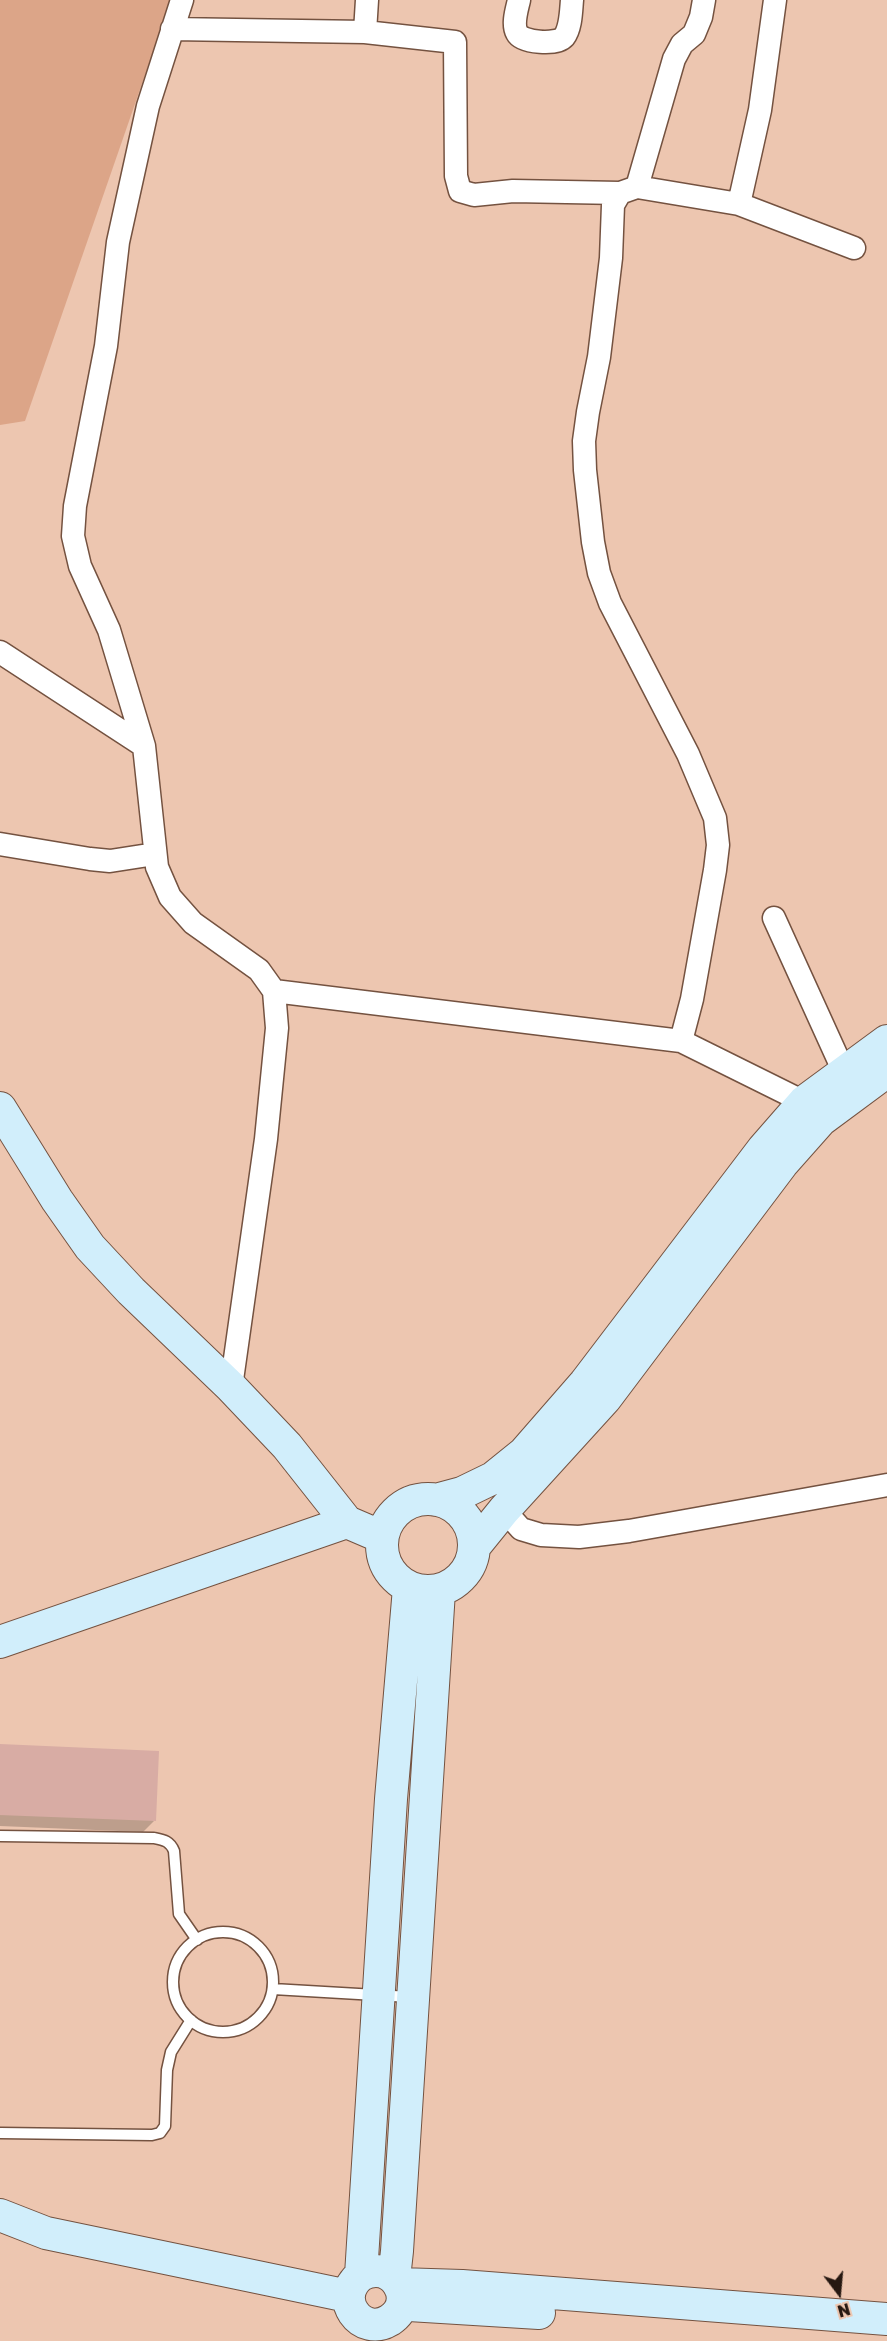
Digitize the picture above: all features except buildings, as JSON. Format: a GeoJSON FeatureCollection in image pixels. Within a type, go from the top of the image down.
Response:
{"type":"FeatureCollection","features":[{"type":"Feature","properties":{"kind":"main road"},"geometry":{"type":"LineString","coordinates":[[474,1547],[504,1510],[605,1399],[782,1164],[812,1111],[844,1072],[887,1041]]}},
{"type":"Feature","properties":{"kind":"main road"},"geometry":{"type":"LineString","coordinates":[[436,1500],[453,1506],[466,1519],[473,1532],[474,1547],[471,1562],[464,1575],[452,1585],[424,1589],[396,1579],[387,1567],[382,1552],[382,1538],[389,1521],[401,1508],[418,1500],[436,1500],[462,1493],[493,1478],[524,1453],[585,1383],[763,1149],[812,1111],[887,1071]]}},
{"type":"Feature","properties":{"kind":"main road"},"geometry":{"type":"LineString","coordinates":[[0,1108],[57,1200],[90,1247],[131,1291],[231,1387],[287,1446],[347,1522],[382,1538]]}},
{"type":"Feature","properties":{"kind":"main road"},"geometry":{"type":"LineString","coordinates":[[0,1641],[347,1522]]}},
{"type":"Feature","properties":{"kind":"main road"},"geometry":{"type":"LineString","coordinates":[[354,2307],[379,1995],[391,1799],[424,1589]]}},
{"type":"Feature","properties":{"kind":"main road"},"geometry":{"type":"LineString","coordinates":[[397,2305],[413,1998],[424,1589]]}},
{"type":"Feature","properties":{"kind":"main road"},"geometry":{"type":"LineString","coordinates":[[0,2215],[46,2233],[354,2307],[368,2323],[375,2324],[382,2323],[397,2305],[462,2286],[887,2319]]}},
{"type":"Feature","properties":{"kind":"main road"},"geometry":{"type":"LineString","coordinates":[[354,2307],[367,2271],[381,2271],[397,2305]]}},
{"type":"Feature","properties":{"kind":"main road"},"geometry":{"type":"LineString","coordinates":[[397,2305],[887,2337]]}},
{"type":"Feature","properties":{"kind":"street"},"geometry":{"type":"LineString","coordinates":[[182,0],[148,106],[118,242],[106,346],[75,506],[73,536],[80,566],[109,630],[144,746],[157,867],[170,897],[193,924],[260,970],[273,991],[277,1028],[266,1139],[231,1387]]}},
{"type":"Feature","properties":{"kind":"street"},"geometry":{"type":"LineString","coordinates":[[365,33],[367,0]]}},
{"type":"Feature","properties":{"kind":"street"},"geometry":{"type":"LineString","coordinates":[[519,0],[515,29],[518,36],[525,40],[556,42],[563,39],[568,31],[572,0]]}},
{"type":"Feature","properties":{"kind":"street"},"geometry":{"type":"LineString","coordinates":[[681,1041],[692,999],[715,870],[718,845],[716,818],[688,754],[610,603],[599,573],[593,542],[584,441],[599,357],[611,258],[613,205],[628,190],[674,59],[682,44],[694,34],[701,17],[704,0]]}},
{"type":"Feature","properties":{"kind":"street"},"geometry":{"type":"LineString","coordinates":[[740,204],[760,110],[775,0]]}},
{"type":"Feature","properties":{"kind":"street"},"geometry":{"type":"LineString","coordinates":[[172,30],[365,33],[455,42],[456,176],[460,191],[474,195],[513,190],[628,190],[740,204],[854,248]]}},
{"type":"Feature","properties":{"kind":"street"},"geometry":{"type":"LineString","coordinates":[[0,652],[144,746]]}},
{"type":"Feature","properties":{"kind":"street"},"geometry":{"type":"LineString","coordinates":[[0,844],[90,860],[110,861],[155,854]]}},
{"type":"Feature","properties":{"kind":"street"},"geometry":{"type":"LineString","coordinates":[[774,918],[844,1072]]}},
{"type":"Feature","properties":{"kind":"street"},"geometry":{"type":"LineString","coordinates":[[273,991],[681,1041],[812,1111]]}},
{"type":"Feature","properties":{"kind":"street"},"geometry":{"type":"LineString","coordinates":[[504,1510],[521,1529],[542,1535],[579,1537],[629,1531],[887,1485]]}},
{"type":"Feature","properties":{"kind":"lane"},"geometry":{"type":"LineString","coordinates":[[0,1836],[165,1840],[174,1851],[179,1914],[197,1940]]}},
{"type":"Feature","properties":{"kind":"lane"},"geometry":{"type":"LineString","coordinates":[[222,1932],[239,1935],[255,1942],[266,1956],[272,1972],[273,1989],[269,2003],[260,2016],[248,2025],[234,2031],[219,2032],[204,2028],[191,2020],[180,2007],[174,1991],[174,1974],[180,1958],[190,1944],[197,1940],[205,1935],[222,1932]]}},
{"type":"Feature","properties":{"kind":"lane"},"geometry":{"type":"LineString","coordinates":[[273,1989],[413,1998]]}},
{"type":"Feature","properties":{"kind":"lane"},"geometry":{"type":"LineString","coordinates":[[0,2133],[152,2135],[160,2133],[165,2126],[167,2070],[171,2052],[191,2020]]}},
{"type":"Feature","properties":{"kind":"shaded area"},"geometry":{"type":"Polygon","coordinates":[[[0,0],[171,0],[25,421],[0,425],[0,0]]]}}]}
